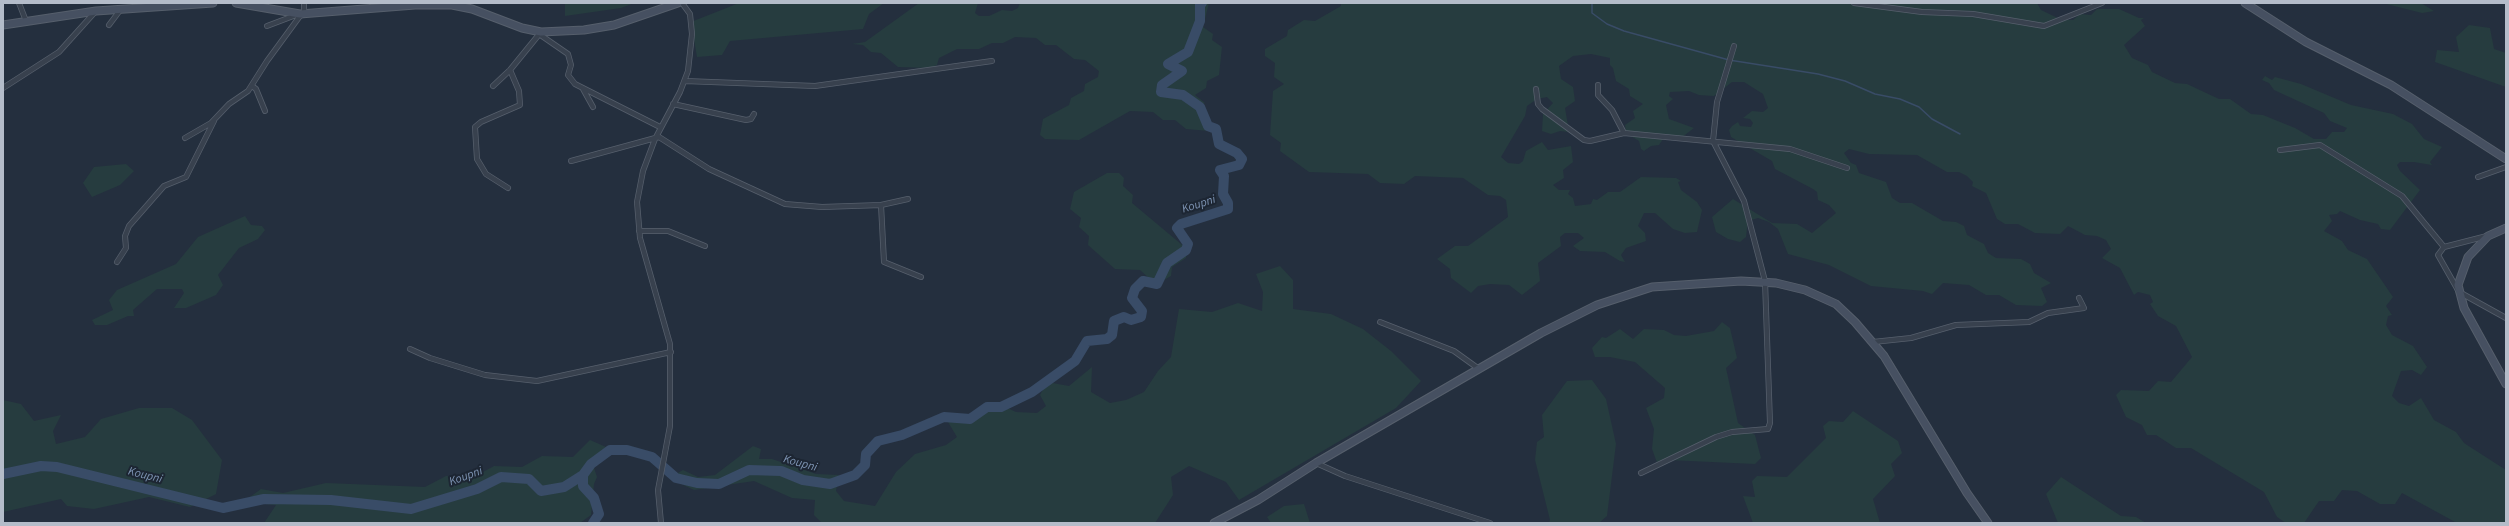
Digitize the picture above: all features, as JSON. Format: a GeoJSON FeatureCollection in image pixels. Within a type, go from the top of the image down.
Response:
{"type":"FeatureCollection","features":[{"type":"Feature","properties":{"kind":"street"},"geometry":{"type":"LineString","coordinates":[[19,3],[26,21]]}},
{"type":"Feature","properties":{"kind":"street"},"geometry":{"type":"LineString","coordinates":[[3,25],[96,11],[119,6],[213,3]]}},
{"type":"Feature","properties":{"kind":"street"},"geometry":{"type":"LineString","coordinates":[[236,3],[302,14],[415,5],[452,4],[472,9],[522,28],[540,33],[584,30],[614,25],[678,3]]}},
{"type":"Feature","properties":{"kind":"street"},"geometry":{"type":"LineString","coordinates":[[661,523],[658,490],[670,426],[671,352],[667,328],[644,255],[639,230],[638,202],[639,188],[643,171],[656,137],[685,81],[692,47],[692,34],[690,14],[682,3]]}},
{"type":"Feature","properties":{"kind":"street"},"geometry":{"type":"LineString","coordinates":[[1854,3],[1922,12],[1973,14],[2044,26],[2101,3]]}},
{"type":"Feature","properties":{"kind":"street"},"geometry":{"type":"LineString","coordinates":[[2245,3],[2306,42],[2398,89],[2506,159]]}},
{"type":"Feature","properties":{"kind":"street"},"geometry":{"type":"LineString","coordinates":[[117,262],[126,248],[125,236],[129,226],[164,186],[186,177],[215,120],[229,104],[252,86],[267,61],[302,14],[304,5]]}},
{"type":"Feature","properties":{"kind":"street"},"geometry":{"type":"LineString","coordinates":[[109,25],[119,6]]}},
{"type":"Feature","properties":{"kind":"street"},"geometry":{"type":"LineString","coordinates":[[3,88],[26,75],[59,52],[96,11]]}},
{"type":"Feature","properties":{"kind":"street"},"geometry":{"type":"LineString","coordinates":[[267,26],[302,14]]}},
{"type":"Feature","properties":{"kind":"street"},"geometry":{"type":"LineString","coordinates":[[493,86],[510,70],[540,33]]}},
{"type":"Feature","properties":{"kind":"street"},"geometry":{"type":"LineString","coordinates":[[540,33],[568,54],[571,65],[568,75],[569,78],[582,89],[660,127]]}},
{"type":"Feature","properties":{"kind":"street"},"geometry":{"type":"LineString","coordinates":[[1641,473],[1716,437],[1732,432],[1768,429],[1770,423],[1766,281],[1744,201],[1717,152],[1713,141],[1716,102],[1734,46]]}},
{"type":"Feature","properties":{"kind":"street"},"geometry":{"type":"LineString","coordinates":[[685,81],[815,86],[992,61]]}},
{"type":"Feature","properties":{"kind":"street"},"geometry":{"type":"LineString","coordinates":[[508,188],[486,174],[477,158],[475,137],[477,124],[520,105],[519,91],[510,70]]}},
{"type":"Feature","properties":{"kind":"street"},"geometry":{"type":"LineString","coordinates":[[1598,85],[1598,95],[1612,110],[1624,133]]}},
{"type":"Feature","properties":{"kind":"street"},"geometry":{"type":"LineString","coordinates":[[252,86],[256,89],[265,111]]}},
{"type":"Feature","properties":{"kind":"street"},"geometry":{"type":"LineString","coordinates":[[582,89],[593,107]]}},
{"type":"Feature","properties":{"kind":"street"},"geometry":{"type":"LineString","coordinates":[[1536,89],[1538,104],[1542,109],[1584,140],[1590,141],[1624,133],[1713,141],[1795,150],[1847,168]]}},
{"type":"Feature","properties":{"kind":"street"},"geometry":{"type":"LineString","coordinates":[[673,104],[746,120],[751,119],[754,114]]}},
{"type":"Feature","properties":{"kind":"street"},"geometry":{"type":"LineString","coordinates":[[185,138],[215,120]]}},
{"type":"Feature","properties":{"kind":"street"},"geometry":{"type":"LineString","coordinates":[[571,161],[656,137],[666,139],[709,169],[785,204],[822,207],[881,205],[908,199]]}},
{"type":"Feature","properties":{"kind":"street"},"geometry":{"type":"LineString","coordinates":[[2280,150],[2320,145],[2402,196],[2410,203],[2444,247]]}},
{"type":"Feature","properties":{"kind":"street"},"geometry":{"type":"LineString","coordinates":[[2478,177],[2506,167]]}},
{"type":"Feature","properties":{"kind":"street"},"geometry":{"type":"LineString","coordinates":[[881,205],[884,262],[921,277]]}},
{"type":"Feature","properties":{"kind":"street"},"geometry":{"type":"LineString","coordinates":[[2506,228],[2488,236],[2444,247],[2438,255],[2459,292],[2506,318]]}},
{"type":"Feature","properties":{"kind":"street"},"geometry":{"type":"LineString","coordinates":[[639,230],[668,231],[705,246]]}},
{"type":"Feature","properties":{"kind":"street"},"geometry":{"type":"LineString","coordinates":[[2488,236],[2466,260],[2458,281],[2459,292],[2464,308],[2506,384]]}},
{"type":"Feature","properties":{"kind":"street"},"geometry":{"type":"LineString","coordinates":[[1214,523],[1258,500],[1316,462],[1479,369],[1561,323],[1622,294],[1677,285],[1766,281],[1805,290],[1836,304],[1873,342],[1895,373],[1967,494],[1988,523]]}},
{"type":"Feature","properties":{"kind":"street"},"geometry":{"type":"LineString","coordinates":[[1873,342],[1911,338],[1956,325],[2029,322],[2048,313],[2084,308],[2079,298]]}},
{"type":"Feature","properties":{"kind":"street"},"geometry":{"type":"LineString","coordinates":[[1380,322],[1454,351],[1479,369]]}},
{"type":"Feature","properties":{"kind":"street"},"geometry":{"type":"LineString","coordinates":[[410,348],[430,358],[485,375],[537,381],[671,352]]}},
{"type":"Feature","properties":{"kind":"street"},"geometry":{"type":"LineString","coordinates":[[1316,462],[1345,476],[1471,515],[1490,523]]}},
{"type":"Feature","properties":{"kind":"green space"},"geometry":{"type":"Polygon","coordinates":[[[565,3],[634,3],[621,8],[565,16],[565,3]]]}},
{"type":"Feature","properties":{"kind":"green space"},"geometry":{"type":"Polygon","coordinates":[[[739,3],[884,3],[869,14],[863,29],[730,41],[722,55],[697,57],[691,22],[739,3]]]}},
{"type":"Feature","properties":{"kind":"green space"},"geometry":{"type":"Polygon","coordinates":[[[919,3],[978,3],[975,13],[979,16],[989,16],[1002,10],[1012,11],[1018,8],[1020,3],[1209,3],[1203,27],[1213,34],[1212,40],[1222,47],[1219,75],[1207,81],[1206,88],[1195,95],[1205,103],[1198,107],[1201,109],[1209,131],[1186,129],[1175,120],[1163,120],[1153,112],[1130,111],[1079,140],[1045,139],[1040,135],[1043,119],[1069,105],[1071,98],[1084,91],[1085,84],[1098,77],[1099,71],[1085,60],[1074,59],[1056,45],[1045,45],[1036,38],[1015,37],[1003,43],[992,43],[979,49],[957,49],[939,58],[937,65],[930,68],[898,67],[881,53],[871,52],[863,45],[852,44],[865,42],[919,3]]]}},
{"type":"Feature","properties":{"kind":"green space"},"geometry":{"type":"Polygon","coordinates":[[[1341,3],[2037,3],[2041,10],[2062,20],[2073,20],[2080,14],[2091,15],[2097,9],[2119,9],[2139,18],[2144,18],[2141,20],[2145,26],[2124,45],[2132,58],[2148,65],[2152,72],[2175,83],[2187,84],[2219,99],[2230,99],[2251,114],[2263,115],[2295,128],[2314,139],[2326,139],[2332,132],[2344,132],[2347,128],[2330,121],[2324,113],[2274,90],[2269,83],[2262,80],[2265,76],[2272,80],[2275,77],[2301,84],[2351,105],[2393,114],[2412,124],[2424,139],[2442,147],[2430,162],[2432,165],[2414,162],[2400,162],[2397,165],[2400,171],[2420,190],[2390,230],[2381,229],[2378,224],[2360,220],[2340,211],[2337,214],[2329,215],[2332,221],[2324,231],[2342,241],[2348,250],[2367,259],[2393,297],[2386,306],[2392,315],[2388,316],[2386,325],[2392,335],[2413,346],[2427,367],[2421,375],[2412,370],[2401,371],[2392,396],[2399,403],[2409,406],[2421,398],[2434,420],[2456,432],[2464,443],[2506,470],[2506,523],[2457,523],[2402,493],[2395,504],[2380,504],[2357,491],[2342,490],[2334,501],[2319,501],[2304,523],[2286,523],[2277,517],[2264,492],[2191,448],[2176,448],[2156,435],[2147,435],[2142,425],[2126,417],[2116,395],[2121,390],[2149,391],[2158,381],[2171,382],[2192,357],[2176,326],[2158,316],[2150,304],[2153,302],[2150,295],[2138,292],[2134,295],[2120,268],[2102,258],[2111,249],[2106,240],[2097,236],[2085,235],[2068,226],[2060,234],[2035,233],[2018,224],[2005,224],[1997,219],[1986,193],[1972,186],[1973,182],[1967,176],[1959,172],[1947,172],[1917,155],[1869,154],[1849,149],[1844,153],[1851,163],[1856,165],[1859,173],[1886,182],[1892,198],[1900,203],[1912,203],[1943,221],[1956,222],[1964,226],[1967,235],[1984,244],[1988,253],[1996,258],[2021,259],[2030,264],[2034,273],[2051,283],[2041,288],[2047,302],[2042,306],[2016,305],[1999,295],[1986,295],[1969,285],[1943,283],[1932,294],[1923,291],[1871,286],[1829,265],[1788,254],[1778,229],[1769,222],[1758,218],[1748,221],[1746,237],[1740,242],[1728,239],[1716,232],[1712,217],[1733,199],[1772,223],[1797,224],[1812,233],[1836,213],[1829,205],[1818,200],[1817,192],[1813,189],[1775,169],[1772,161],[1731,137],[1729,130],[1732,126],[1738,122],[1740,126],[1751,127],[1753,123],[1750,119],[1743,118],[1752,111],[1763,112],[1768,108],[1763,94],[1744,82],[1732,82],[1714,96],[1699,95],[1689,91],[1670,92],[1669,96],[1673,99],[1666,105],[1669,119],[1694,128],[1677,141],[1663,139],[1659,145],[1651,146],[1644,151],[1641,149],[1639,141],[1626,133],[1625,125],[1635,118],[1633,111],[1643,104],[1630,96],[1629,89],[1616,81],[1613,68],[1610,65],[1610,58],[1591,54],[1573,56],[1559,66],[1561,79],[1573,87],[1575,101],[1565,108],[1569,132],[1560,131],[1551,134],[1542,131],[1543,114],[1553,103],[1547,97],[1537,99],[1527,106],[1525,116],[1501,157],[1508,163],[1519,164],[1523,161],[1526,151],[1542,142],[1548,150],[1571,146],[1573,162],[1563,170],[1564,178],[1553,185],[1559,190],[1570,190],[1568,194],[1573,198],[1575,206],[1591,204],[1593,199],[1597,200],[1608,192],[1620,192],[1641,177],[1676,178],[1681,181],[1678,182],[1681,190],[1697,202],[1702,210],[1697,232],[1685,233],[1673,229],[1655,213],[1644,213],[1638,226],[1645,233],[1646,241],[1626,248],[1621,255],[1625,262],[1620,261],[1605,252],[1580,251],[1573,246],[1584,238],[1578,233],[1565,233],[1560,237],[1561,246],[1538,263],[1540,281],[1522,295],[1509,285],[1490,284],[1478,286],[1471,293],[1451,278],[1450,269],[1437,259],[1455,246],[1468,246],[1508,217],[1506,200],[1500,196],[1488,195],[1463,178],[1415,176],[1404,184],[1380,183],[1368,174],[1309,172],[1280,151],[1281,143],[1270,135],[1273,91],[1284,84],[1274,77],[1275,63],[1265,56],[1265,49],[1287,36],[1288,30],[1304,20],[1315,21],[1341,6],[1341,3]]]}},
{"type":"Feature","properties":{"kind":"green space"},"geometry":{"type":"Polygon","coordinates":[[[2382,3],[2421,3],[2434,11],[2422,13],[2382,3]]]}},
{"type":"Feature","properties":{"kind":"green space"},"geometry":{"type":"Polygon","coordinates":[[[2469,25],[2490,28],[2494,49],[2506,53],[2506,87],[2435,62],[2437,50],[2459,52],[2456,37],[2469,25]]]}},
{"type":"Feature","properties":{"kind":"green space"},"geometry":{"type":"Polygon","coordinates":[[[126,164],[134,171],[120,185],[92,197],[83,183],[94,167],[126,164]]]}},
{"type":"Feature","properties":{"kind":"green space"},"geometry":{"type":"Polygon","coordinates":[[[1107,173],[1119,173],[1124,178],[1123,186],[1133,195],[1132,203],[1187,249],[1186,258],[1172,267],[1171,276],[1164,280],[1151,280],[1140,270],[1115,269],[1088,245],[1089,236],[1079,227],[1081,218],[1070,209],[1074,192],[1107,173]]]}},
{"type":"Feature","properties":{"kind":"green space"},"geometry":{"type":"Polygon","coordinates":[[[245,216],[251,225],[262,226],[265,230],[258,239],[239,248],[218,275],[223,285],[216,295],[186,308],[174,308],[184,293],[182,289],[157,289],[133,310],[134,316],[128,316],[107,325],[95,325],[92,320],[113,310],[109,300],[117,290],[176,264],[198,237],[245,216]]]}},
{"type":"Feature","properties":{"kind":"green space"},"geometry":{"type":"Polygon","coordinates":[[[1280,266],[1293,280],[1293,309],[1331,314],[1363,329],[1391,351],[1421,381],[1396,408],[1239,500],[1226,482],[1189,466],[1171,477],[1173,495],[1155,523],[822,523],[814,515],[815,500],[792,498],[754,481],[694,490],[669,478],[683,470],[698,477],[715,475],[753,446],[761,449],[759,459],[772,459],[816,474],[839,475],[836,491],[844,501],[875,506],[896,472],[915,454],[946,445],[957,437],[948,422],[999,404],[1016,412],[1037,413],[1046,406],[1040,395],[1047,382],[1069,386],[1092,367],[1091,392],[1110,403],[1126,400],[1144,392],[1158,371],[1171,357],[1179,309],[1212,312],[1238,303],[1262,311],[1263,292],[1256,274],[1280,266]]]}},
{"type":"Feature","properties":{"kind":"green space"},"geometry":{"type":"Polygon","coordinates":[[[1722,322],[1730,328],[1737,358],[1726,368],[1738,423],[1755,435],[1761,458],[1755,464],[1668,460],[1659,468],[1652,449],[1654,429],[1646,408],[1664,398],[1665,388],[1635,362],[1610,357],[1595,357],[1592,348],[1602,337],[1606,338],[1620,329],[1633,339],[1644,329],[1664,330],[1674,335],[1686,336],[1714,331],[1722,322]]]}},
{"type":"Feature","properties":{"kind":"green space"},"geometry":{"type":"Polygon","coordinates":[[[1592,380],[1606,399],[1616,444],[1607,516],[1599,523],[1549,523],[1550,520],[1535,460],[1537,442],[1544,437],[1542,415],[1567,381],[1592,380]]]}},
{"type":"Feature","properties":{"kind":"green space"},"geometry":{"type":"Polygon","coordinates":[[[3,400],[21,404],[34,421],[61,415],[53,431],[56,444],[85,437],[101,419],[139,408],[172,408],[192,420],[222,460],[216,494],[190,507],[149,497],[94,509],[67,506],[61,499],[3,512],[3,400]]]}},
{"type":"Feature","properties":{"kind":"green space"},"geometry":{"type":"Polygon","coordinates":[[[1853,411],[1898,441],[1902,453],[1891,464],[1895,476],[1873,499],[1880,523],[1753,523],[1743,496],[1755,497],[1752,481],[1757,476],[1787,477],[1826,438],[1823,426],[1829,421],[1843,422],[1853,411]]]}},
{"type":"Feature","properties":{"kind":"green space"},"geometry":{"type":"Polygon","coordinates":[[[590,440],[613,450],[594,468],[597,477],[594,484],[591,515],[580,523],[264,523],[276,505],[243,502],[261,489],[283,493],[326,483],[425,487],[446,476],[474,477],[494,466],[522,467],[542,456],[573,457],[590,440]]]}},
{"type":"Feature","properties":{"kind":"green space"},"geometry":{"type":"Polygon","coordinates":[[[2061,477],[2121,516],[2136,517],[2146,523],[2058,523],[2046,494],[2061,477]]]}},
{"type":"Feature","properties":{"kind":"green space"},"geometry":{"type":"Polygon","coordinates":[[[1304,504],[1310,523],[1271,523],[1267,517],[1284,506],[1304,504]]]}},
{"type":"Feature","properties":{"kind":"waterway","name":"Koupni"},"geometry":{"type":"LineString","coordinates":[[583,475],[591,464],[610,450],[627,450],[652,457],[676,478],[697,483],[719,484],[749,470],[781,471],[803,480],[830,484],[855,475],[865,465],[866,454],[878,441],[902,435],[944,417],[970,419],[987,407],[1001,407],[1032,392],[1075,361],[1087,341],[1107,339],[1112,335],[1114,321],[1124,317],[1131,320],[1141,317],[1142,311],[1132,298],[1135,289],[1143,281],[1157,284],[1167,263],[1186,250],[1188,244],[1177,228],[1181,224],[1228,209],[1228,203],[1223,194],[1224,176],[1220,170],[1239,165],[1242,159],[1237,153],[1219,144],[1216,129],[1208,126],[1200,107],[1183,95],[1161,92],[1162,85],[1182,71],[1168,64],[1188,52],[1200,21],[1200,4],[1202,3]]}},
{"type":"Feature","properties":{"kind":"waterway"},"geometry":{"type":"LineString","coordinates":[[1592,3],[1592,13],[1607,24],[1624,31],[1729,60],[1818,74],[1845,81],[1875,94],[1900,99],[1919,107],[1932,119],[1960,134]]}},
{"type":"Feature","properties":{"kind":"waterway","name":"Koupni"},"geometry":{"type":"LineString","coordinates":[[3,474],[41,466],[57,467],[223,508],[264,499],[331,500],[411,509],[477,489],[501,477],[529,479],[541,491],[564,487],[583,475]]}},
{"type":"Feature","properties":{"kind":"waterway"},"geometry":{"type":"LineString","coordinates":[[583,475],[583,486],[594,498],[599,514],[593,523]]}}]}
